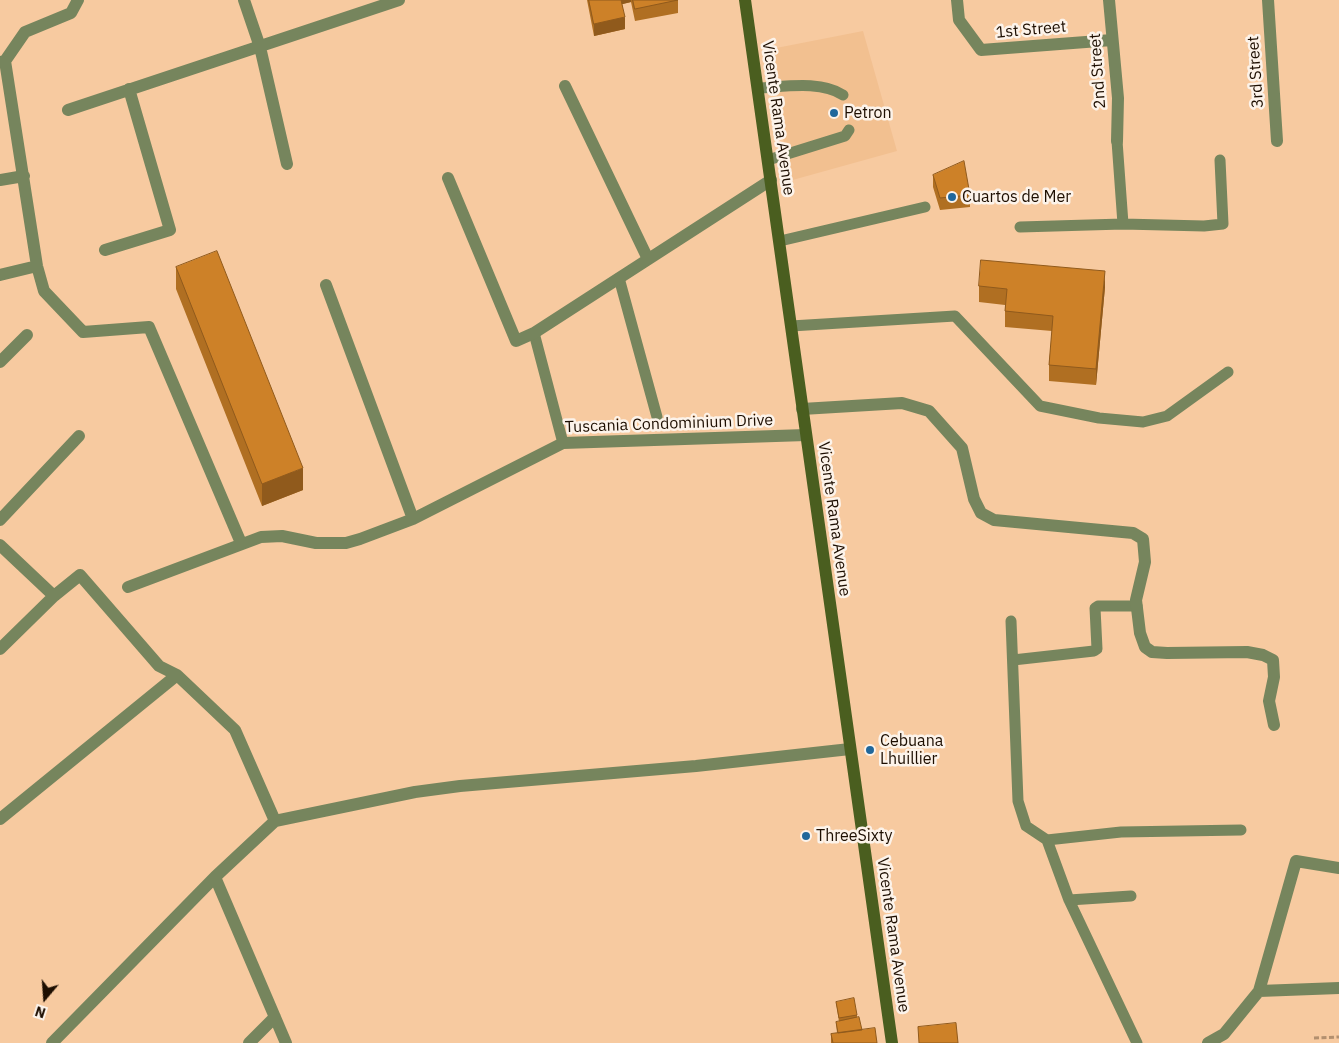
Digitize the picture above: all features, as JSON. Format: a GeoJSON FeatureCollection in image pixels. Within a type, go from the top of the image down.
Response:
{"type":"FeatureCollection","features":[{"type":"Feature","properties":{"kind":"main road","name":"Vicente Rama Avenue"},"geometry":{"type":"LineString","coordinates":[[746,0],[892,1043]]}},
{"type":"Feature","properties":{"kind":"street"},"geometry":{"type":"LineString","coordinates":[[78,0],[71,12],[26,32],[2,62],[24,176],[37,266],[44,291],[84,332],[148,327],[241,543]]}},
{"type":"Feature","properties":{"kind":"street"},"geometry":{"type":"LineString","coordinates":[[244,0],[260,48],[287,164]]}},
{"type":"Feature","properties":{"kind":"street"},"geometry":{"type":"LineString","coordinates":[[68,110],[260,48],[399,0]]}},
{"type":"Feature","properties":{"kind":"street","name":"1st Street"},"geometry":{"type":"LineString","coordinates":[[957,0],[959,20],[981,50],[1112,40]]}},
{"type":"Feature","properties":{"kind":"street","name":"2nd Street"},"geometry":{"type":"LineString","coordinates":[[1109,0],[1118,98],[1117,141]]}},
{"type":"Feature","properties":{"kind":"street","name":"3rd Street"},"geometry":{"type":"LineString","coordinates":[[1268,0],[1278,142]]}},
{"type":"Feature","properties":{"kind":"street"},"geometry":{"type":"LineString","coordinates":[[565,86],[647,257]]}},
{"type":"Feature","properties":{"kind":"street"},"geometry":{"type":"LineString","coordinates":[[104,250],[170,230],[129,89]]}},
{"type":"Feature","properties":{"kind":"street"},"geometry":{"type":"LineString","coordinates":[[0,180],[24,176]]}},
{"type":"Feature","properties":{"kind":"street"},"geometry":{"type":"LineString","coordinates":[[448,178],[516,341],[534,332],[619,278],[647,257],[771,180]]}},
{"type":"Feature","properties":{"kind":"street"},"geometry":{"type":"LineString","coordinates":[[0,275],[37,266]]}},
{"type":"Feature","properties":{"kind":"street"},"geometry":{"type":"LineString","coordinates":[[326,285],[412,519]]}},
{"type":"Feature","properties":{"kind":"street"},"geometry":{"type":"LineString","coordinates":[[0,362],[27,335]]}},
{"type":"Feature","properties":{"kind":"street"},"geometry":{"type":"LineString","coordinates":[[802,409],[902,403],[929,411],[962,448],[974,499],[981,513],[994,520],[1133,533],[1143,539],[1145,562],[1136,600],[1140,633],[1145,647],[1152,652],[1174,654],[1247,652],[1263,655],[1273,660],[1274,677],[1270,701],[1274,724]]}},
{"type":"Feature","properties":{"kind":"street","name":"Tuscania Condominium Drive"},"geometry":{"type":"LineString","coordinates":[[128,587],[261,537],[282,536],[316,543],[346,543],[412,519],[562,442],[806,435]]}},
{"type":"Feature","properties":{"kind":"street"},"geometry":{"type":"LineString","coordinates":[[0,520],[79,436]]}},
{"type":"Feature","properties":{"kind":"street"},"geometry":{"type":"LineString","coordinates":[[0,545],[54,596]]}},
{"type":"Feature","properties":{"kind":"street"},"geometry":{"type":"LineString","coordinates":[[0,649],[54,596],[80,576],[159,666],[177,675],[235,730],[275,820]]}},
{"type":"Feature","properties":{"kind":"street"},"geometry":{"type":"LineString","coordinates":[[0,819],[177,675]]}},
{"type":"Feature","properties":{"kind":"street"},"geometry":{"type":"LineString","coordinates":[[52,1043],[215,877],[275,820],[415,792],[460,786],[696,766],[850,749]]}},
{"type":"Feature","properties":{"kind":"street"},"geometry":{"type":"LineString","coordinates":[[1208,1043],[1224,1034],[1259,991],[1296,860],[1339,868]]}},
{"type":"Feature","properties":{"kind":"street"},"geometry":{"type":"LineString","coordinates":[[215,877],[286,1043]]}},
{"type":"Feature","properties":{"kind":"street"},"geometry":{"type":"LineString","coordinates":[[1259,991],[1339,988]]}},
{"type":"Feature","properties":{"kind":"street"},"geometry":{"type":"LineString","coordinates":[[249,1043],[275,1017]]}},
{"type":"Feature","properties":{"kind":"lane"},"geometry":{"type":"LineString","coordinates":[[758,88],[816,87],[836,90],[843,95]]}},
{"type":"Feature","properties":{"kind":"lane"},"geometry":{"type":"LineString","coordinates":[[768,160],[845,136],[849,130]]}},
{"type":"Feature","properties":{"kind":"lane"},"geometry":{"type":"LineString","coordinates":[[1117,141],[1123,224]]}},
{"type":"Feature","properties":{"kind":"lane"},"geometry":{"type":"LineString","coordinates":[[1020,227],[1123,224],[1204,226],[1223,224],[1220,160]]}},
{"type":"Feature","properties":{"kind":"lane"},"geometry":{"type":"LineString","coordinates":[[780,241],[925,207]]}},
{"type":"Feature","properties":{"kind":"lane"},"geometry":{"type":"LineString","coordinates":[[619,278],[656,417]]}},
{"type":"Feature","properties":{"kind":"lane"},"geometry":{"type":"LineString","coordinates":[[791,326],[955,316],[1040,406],[1099,418],[1143,422],[1167,416],[1228,372]]}},
{"type":"Feature","properties":{"kind":"lane"},"geometry":{"type":"LineString","coordinates":[[534,332],[562,442]]}},
{"type":"Feature","properties":{"kind":"lane"},"geometry":{"type":"LineString","coordinates":[[1013,660],[1094,651],[1096,649],[1097,637],[1095,608],[1098,606],[1137,606]]}},
{"type":"Feature","properties":{"kind":"lane"},"geometry":{"type":"LineString","coordinates":[[1011,621],[1018,801],[1026,826],[1046,840],[1068,900],[1137,1043]]}},
{"type":"Feature","properties":{"kind":"lane"},"geometry":{"type":"LineString","coordinates":[[1046,840],[1121,832],[1241,830]]}},
{"type":"Feature","properties":{"kind":"lane"},"geometry":{"type":"LineString","coordinates":[[1068,900],[1131,896]]}},
{"type":"Feature","properties":{"kind":"path"},"geometry":{"type":"LineString","coordinates":[[1314,1038],[1339,1037]]}},
{"type":"Feature","properties":{"kind":"shaded area"},"geometry":{"type":"Polygon","coordinates":[[[863,31],[897,151],[789,181],[771,49],[863,31]]]}},
{"type":"Feature","properties":{"kind":"building"},"geometry":{"type":"Polygon","coordinates":[[[589,0],[621,0],[625,17],[594,24],[589,0]]]}},
{"type":"Feature","properties":{"kind":"building"},"geometry":{"type":"Polygon","coordinates":[[[633,0],[678,0],[635,9],[633,0]]]}},
{"type":"Feature","properties":{"kind":"building"},"geometry":{"type":"Polygon","coordinates":[[[964,161],[970,195],[940,198],[933,175],[964,161]]]}},
{"type":"Feature","properties":{"kind":"building"},"geometry":{"type":"Polygon","coordinates":[[[217,251],[303,468],[262,484],[176,267],[217,251]]]}},
{"type":"Feature","properties":{"kind":"building"},"geometry":{"type":"Polygon","coordinates":[[[981,260],[1105,271],[1096,369],[1049,365],[1053,316],[1005,311],[1007,289],[979,286],[981,260]]]}},
{"type":"Feature","properties":{"kind":"building"},"geometry":{"type":"Polygon","coordinates":[[[854,998],[857,1015],[839,1018],[836,1002],[854,998]]]}},
{"type":"Feature","properties":{"kind":"building"},"geometry":{"type":"Polygon","coordinates":[[[859,1017],[862,1030],[838,1033],[836,1022],[859,1017]]]}},
{"type":"Feature","properties":{"kind":"building"},"geometry":{"type":"Polygon","coordinates":[[[956,1023],[958,1043],[919,1043],[918,1027],[956,1023]]]}},
{"type":"Feature","properties":{"kind":"building"},"geometry":{"type":"Polygon","coordinates":[[[875,1028],[877,1043],[833,1043],[831,1034],[875,1028]]]}},
{"type":"Feature","properties":{"kind":"place","name":"Petron"},"geometry":{"type":"Point","coordinates":[834,113]}},
{"type":"Feature","properties":{"kind":"place","name":"Cuartos de Mer"},"geometry":{"type":"Point","coordinates":[952,197]}},
{"type":"Feature","properties":{"kind":"place","name":"Cebuana Lhuillier"},"geometry":{"type":"Point","coordinates":[870,750]}},
{"type":"Feature","properties":{"kind":"place","name":"ThreeSixty"},"geometry":{"type":"Point","coordinates":[806,836]}}]}
